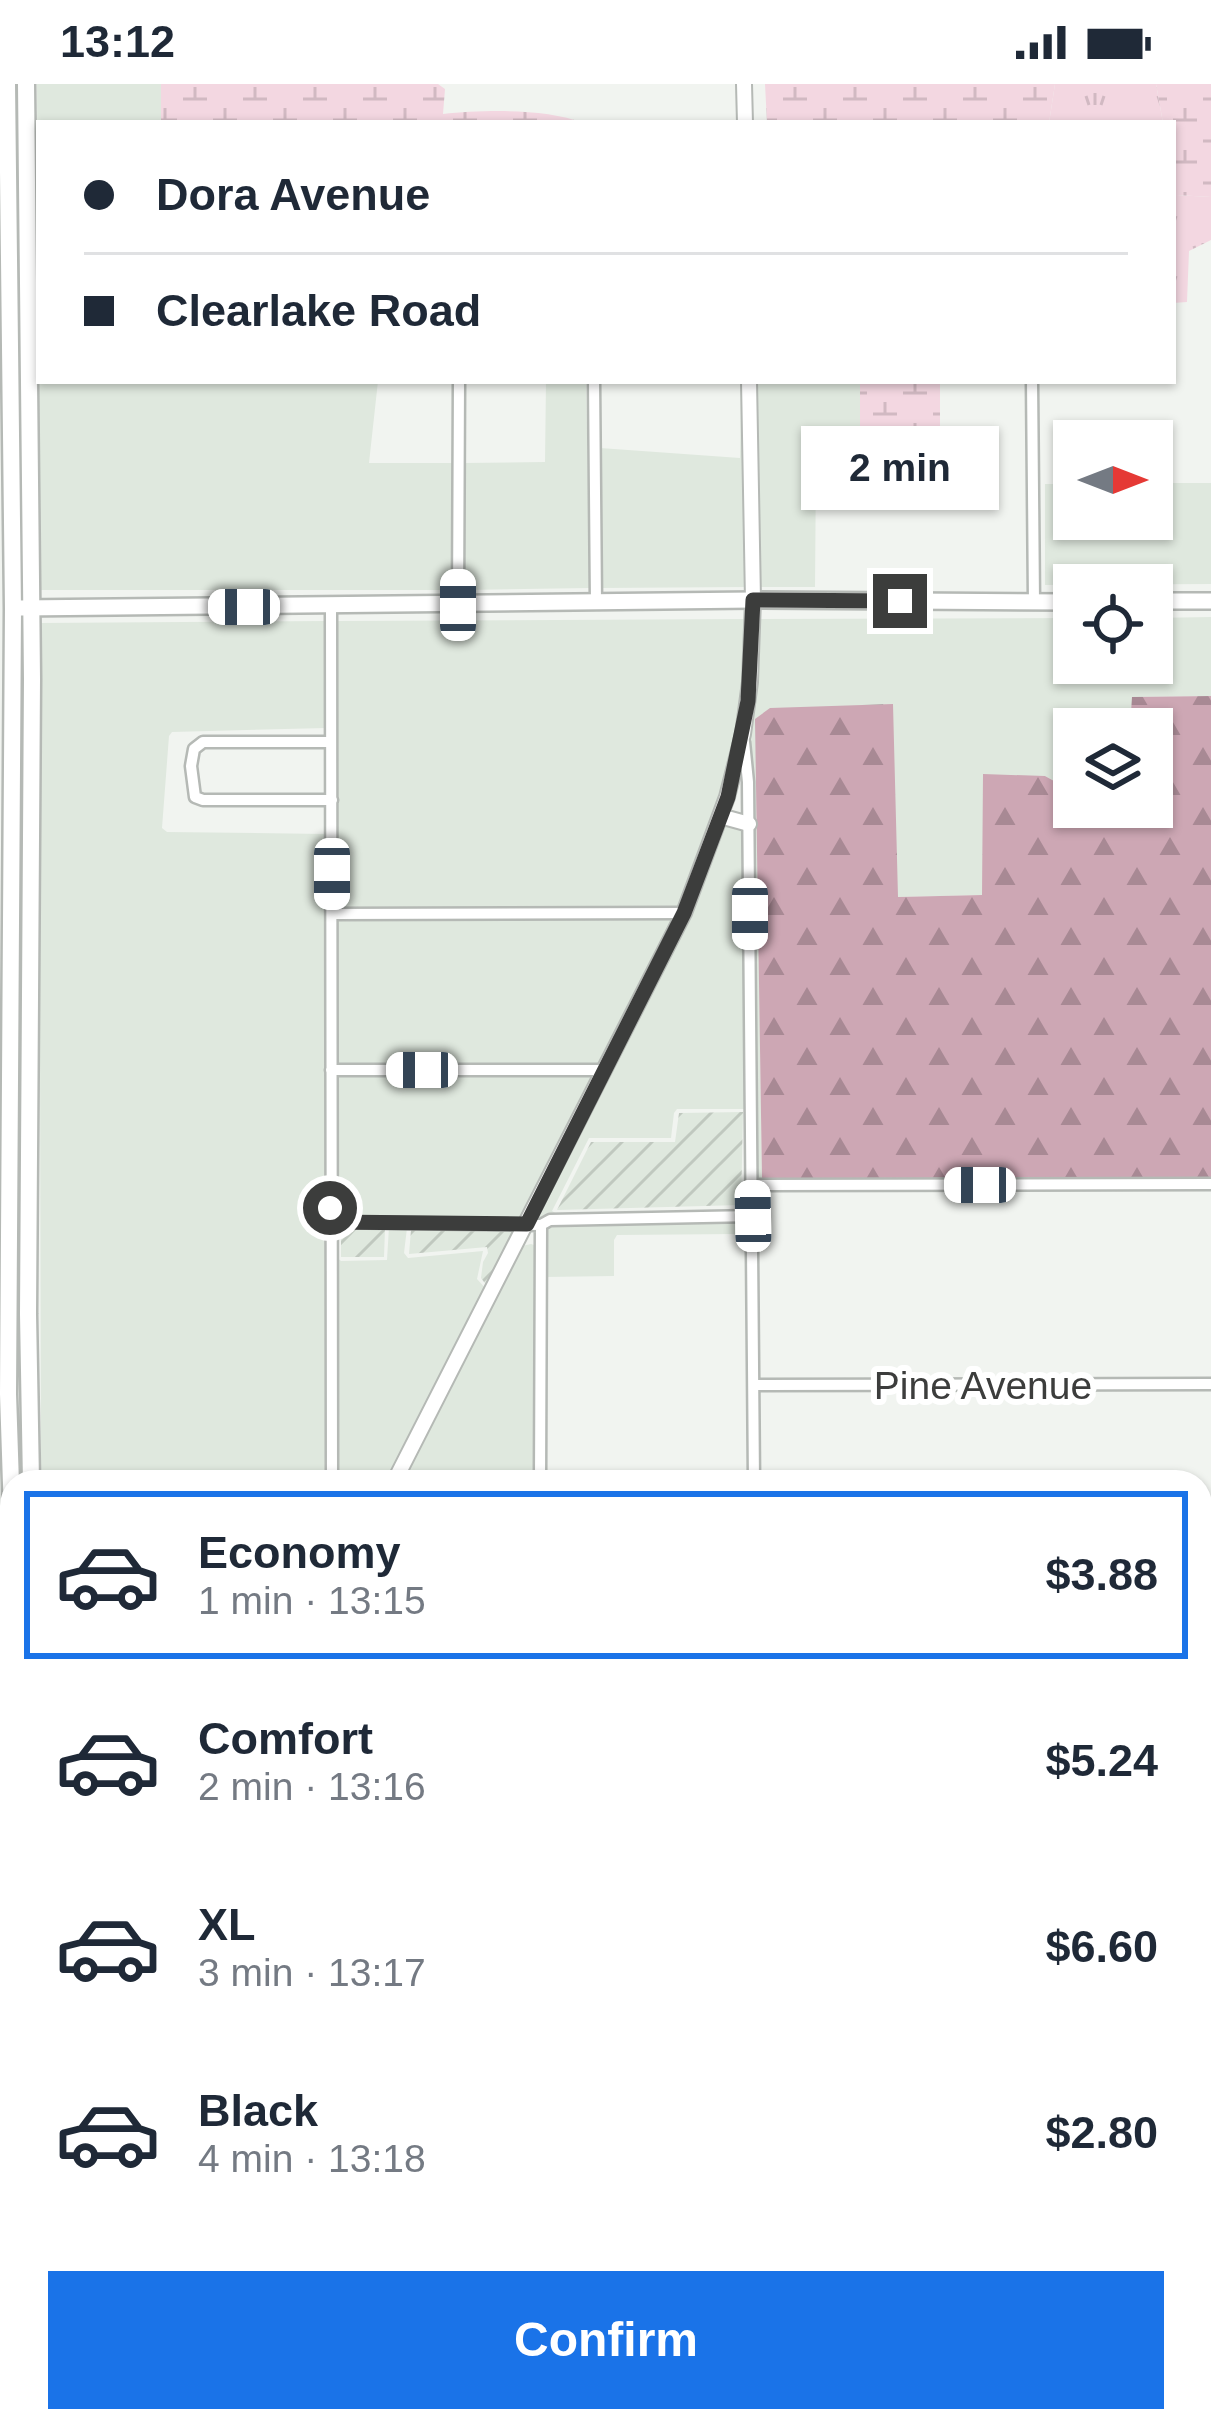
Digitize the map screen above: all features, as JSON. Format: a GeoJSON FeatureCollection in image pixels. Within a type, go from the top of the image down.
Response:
{"type":"FeatureCollection","features":[{"type":"Feature","properties":{"kind":"main road"},"geometry":{"type":"LineString","coordinates":[[10,84],[15,196],[26,224]]}},
{"type":"Feature","properties":{"kind":"main road"},"geometry":{"type":"LineString","coordinates":[[8,1470],[4,1298],[13,1144],[15,608],[10,84]]}},
{"type":"Feature","properties":{"kind":"main road"},"geometry":{"type":"LineString","coordinates":[[26,84],[28,339],[15,608],[11,969],[5,1000],[28,1314],[31,1470]]}},
{"type":"Feature","properties":{"kind":"main road"},"geometry":{"type":"LineString","coordinates":[[9,340],[28,339]]}},
{"type":"Feature","properties":{"kind":"main road"},"geometry":{"type":"LineString","coordinates":[[15,608],[753,600],[1053,602]]}},
{"type":"Feature","properties":{"kind":"main road"},"geometry":{"type":"LineString","coordinates":[[1173,601],[1211,601]]}},
{"type":"Feature","properties":{"kind":"main road"},"geometry":{"type":"LineString","coordinates":[[11,969],[20,979],[20,1127],[13,1144]]}},
{"type":"Feature","properties":{"kind":"street"},"geometry":{"type":"LineString","coordinates":[[744,84],[745,120]]}},
{"type":"Feature","properties":{"kind":"street"},"geometry":{"type":"LineString","coordinates":[[458,605],[459,384]]}},
{"type":"Feature","properties":{"kind":"street"},"geometry":{"type":"LineString","coordinates":[[594,384],[596,603]]}},
{"type":"Feature","properties":{"kind":"street"},"geometry":{"type":"LineString","coordinates":[[540,1470],[536,1230],[603,1070],[684,913],[720,816],[743,734],[753,600],[749,384]]}},
{"type":"Feature","properties":{"kind":"street"},"geometry":{"type":"LineString","coordinates":[[1032,384],[1034,602]]}},
{"type":"Feature","properties":{"kind":"street"},"geometry":{"type":"LineString","coordinates":[[331,606],[332,1470]]}},
{"type":"Feature","properties":{"kind":"street"},"geometry":{"type":"LineString","coordinates":[[743,734],[749,824],[754,1470]]}},
{"type":"Feature","properties":{"kind":"street"},"geometry":{"type":"LineString","coordinates":[[332,742],[203,742],[194,749],[191,766],[195,797],[203,800],[332,800]]}},
{"type":"Feature","properties":{"kind":"street"},"geometry":{"type":"LineString","coordinates":[[720,816],[749,824]]}},
{"type":"Feature","properties":{"kind":"street"},"geometry":{"type":"LineString","coordinates":[[332,914],[684,913]]}},
{"type":"Feature","properties":{"kind":"street"},"geometry":{"type":"LineString","coordinates":[[331,1070],[603,1070]]}},
{"type":"Feature","properties":{"kind":"street"},"geometry":{"type":"LineString","coordinates":[[752,1185],[1211,1184]]}},
{"type":"Feature","properties":{"kind":"street"},"geometry":{"type":"LineString","coordinates":[[400,1470],[518,1242],[550,1220],[753,1216]]}},
{"type":"Feature","properties":{"kind":"street"},"geometry":{"type":"LineString","coordinates":[[330,1222],[536,1230]]}},
{"type":"Feature","properties":{"kind":"street","name":"Pine Avenue"},"geometry":{"type":"LineString","coordinates":[[754,1385],[1211,1384]]}},
{"type":"Feature","properties":{"kind":"shaded area"},"geometry":{"type":"Polygon","coordinates":[[[37,84],[161,84],[161,120],[37,120],[37,84]]]}},
{"type":"Feature","properties":{"kind":"shaded area"},"geometry":{"type":"Polygon","coordinates":[[[38,384],[378,384],[369,463],[453,463],[453,590],[39,590],[38,384]]]}},
{"type":"Feature","properties":{"kind":"shaded area"},"geometry":{"type":"Polygon","coordinates":[[[546,384],[586,384],[590,588],[464,590],[464,463],[545,462],[546,384]]]}},
{"type":"Feature","properties":{"kind":"shaded area"},"geometry":{"type":"Polygon","coordinates":[[[744,384],[747,587],[601,588],[600,448],[740,458],[744,384]]]}},
{"type":"Feature","properties":{"kind":"shaded area"},"geometry":{"type":"Polygon","coordinates":[[[755,384],[860,384],[854,463],[816,464],[815,587],[758,587],[755,384]]]}},
{"type":"Feature","properties":{"kind":"shaded area"},"geometry":{"type":"Polygon","coordinates":[[[1173,483],[1211,483],[1211,584],[1173,584],[1173,564],[1053,564],[1053,585],[1045,585],[1045,484],[1053,484],[1053,540],[1173,540],[1173,483]]]}},
{"type":"Feature","properties":{"kind":"shaded area"},"geometry":{"type":"Polygon","coordinates":[[[1211,617],[1211,696],[1133,697],[1132,708],[1053,708],[1053,780],[1045,776],[983,895],[898,897],[756,719],[762,1180],[758,1180],[755,821],[748,734],[758,619],[1053,618],[1053,684],[1173,684],[1173,618],[1211,617]]]}},
{"type":"Feature","properties":{"kind":"shaded area"},"geometry":{"type":"Polygon","coordinates":[[[747,619],[737,733],[722,796],[680,908],[338,909],[337,621],[747,619]]]}},
{"type":"Feature","properties":{"kind":"shaded area"},"geometry":{"type":"Polygon","coordinates":[[[325,621],[326,728],[172,732],[162,828],[167,832],[326,834],[326,1470],[41,1470],[39,623],[325,621]]]}},
{"type":"Feature","properties":{"kind":"shaded area"},"geometry":{"type":"Polygon","coordinates":[[[724,822],[743,828],[746,1109],[677,1109],[671,1138],[589,1138],[552,1211],[620,1213],[536,1219],[724,822]]]}},
{"type":"Feature","properties":{"kind":"shaded area"},"geometry":{"type":"Polygon","coordinates":[[[675,918],[599,1066],[337,1065],[338,919],[675,918]]]}},
{"type":"Feature","properties":{"kind":"shaded area"},"geometry":{"type":"Polygon","coordinates":[[[336,1075],[594,1075],[524,1219],[336,1217],[336,1075]]]}},
{"type":"Feature","properties":{"kind":"shaded area"},"geometry":{"type":"Polygon","coordinates":[[[743,1112],[741,1205],[557,1210],[591,1142],[675,1142],[679,1113],[743,1112]]]}},
{"type":"Feature","properties":{"kind":"shaded area"},"geometry":{"type":"Polygon","coordinates":[[[747,1221],[747,1243],[742,1244],[737,1234],[617,1235],[614,1276],[545,1277],[546,1227],[551,1225],[747,1221]]]}},
{"type":"Feature","properties":{"kind":"shaded area"},"geometry":{"type":"Polygon","coordinates":[[[389,1227],[407,1228],[404,1253],[408,1258],[483,1251],[477,1279],[487,1290],[394,1470],[337,1470],[336,1257],[341,1261],[387,1260],[389,1227]]]}},
{"type":"Feature","properties":{"kind":"shaded area"},"geometry":{"type":"Polygon","coordinates":[[[385,1229],[384,1257],[341,1257],[341,1230],[385,1229]]]}},
{"type":"Feature","properties":{"kind":"shaded area"},"geometry":{"type":"Polygon","coordinates":[[[515,1229],[487,1286],[481,1278],[487,1247],[409,1254],[411,1230],[515,1229]]]}},
{"type":"Feature","properties":{"kind":"shaded area"},"geometry":{"type":"Polygon","coordinates":[[[534,1245],[535,1470],[406,1470],[522,1246],[534,1245]]]}},
{"type":"Feature","properties":{"kind":"green space"},"geometry":{"type":"Polygon","coordinates":[[[161,84],[438,84],[445,89],[443,114],[495,111],[574,120],[161,120],[161,84]]]}},
{"type":"Feature","properties":{"kind":"green space"},"geometry":{"type":"Polygon","coordinates":[[[765,84],[1055,84],[1049,120],[767,120],[765,84]]]}},
{"type":"Feature","properties":{"kind":"green space"},"geometry":{"type":"Polygon","coordinates":[[[1055,84],[1156,84],[1162,120],[1049,120],[1055,84]]]}},
{"type":"Feature","properties":{"kind":"green space"},"geometry":{"type":"Polygon","coordinates":[[[1156,84],[1211,84],[1211,197],[1176,195],[1176,120],[1162,120],[1156,84]]]}},
{"type":"Feature","properties":{"kind":"green space"},"geometry":{"type":"Polygon","coordinates":[[[1176,195],[1211,197],[1211,240],[1189,251],[1187,302],[1176,303],[1176,195]]]}},
{"type":"Feature","properties":{"kind":"green space"},"geometry":{"type":"Polygon","coordinates":[[[860,384],[940,384],[940,497],[852,500],[848,483],[860,431],[860,384]]]}},
{"type":"Feature","properties":{"kind":"green space"},"geometry":{"type":"Polygon","coordinates":[[[1211,696],[1211,1179],[762,1180],[755,719],[770,708],[893,704],[898,897],[982,895],[983,774],[1045,776],[1053,780],[1053,828],[1173,828],[1173,708],[1131,708],[1132,697],[1211,696]]]}},
{"type":"Feature","properties":{"kind":"route"},"geometry":{"type":"LineString","coordinates":[[330,1208],[330,1222],[527,1224],[684,913],[728,797],[748,701],[753,600],[900,601]]}}]}
